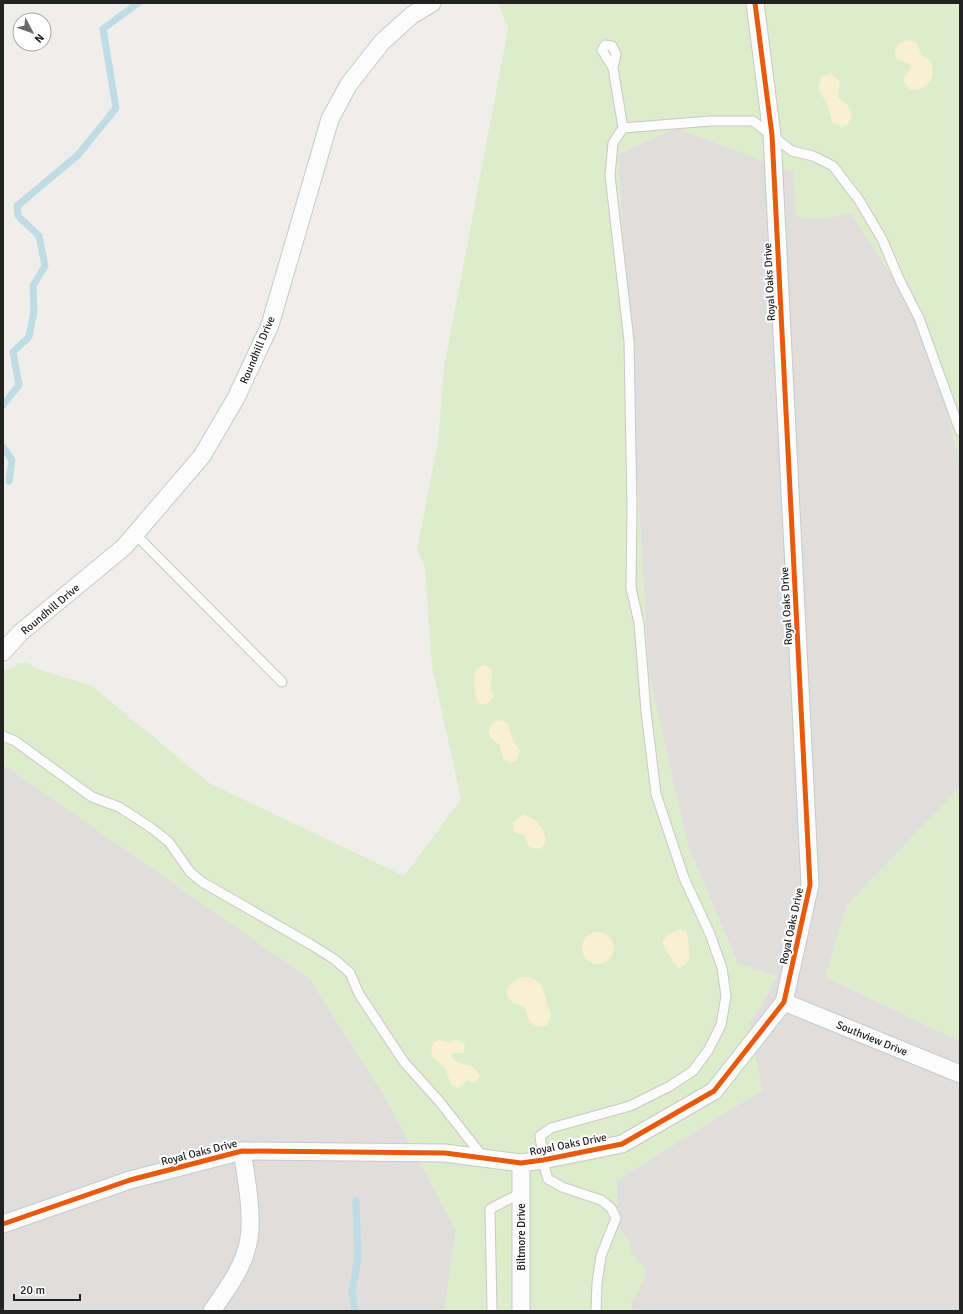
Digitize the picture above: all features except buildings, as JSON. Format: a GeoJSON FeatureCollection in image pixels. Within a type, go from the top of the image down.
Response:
{"type":"FeatureCollection","features":[{"type":"Feature","properties":{"kind":"street","name":"Roundhill Drive"},"geometry":{"type":"LineString","coordinates":[[3,652],[20,633],[124,548],[202,456],[236,398],[270,325],[330,119],[349,84],[382,42],[412,15],[432,3]]}},
{"type":"Feature","properties":{"kind":"street","name":"Royal Oaks Drive"},"geometry":{"type":"LineString","coordinates":[[3,1224],[130,1180],[242,1151],[445,1153],[521,1163],[622,1144],[714,1091],[784,1002],[810,885],[772,135],[755,3]]}},
{"type":"Feature","properties":{"kind":"street","name":"Southview Drive"},"geometry":{"type":"LineString","coordinates":[[784,1002],[960,1074]]}},
{"type":"Feature","properties":{"kind":"street"},"geometry":{"type":"LineString","coordinates":[[212,1311],[231,1284],[241,1265],[249,1243],[249,1206],[242,1151]]}},
{"type":"Feature","properties":{"kind":"street","name":"Biltmore Drive"},"geometry":{"type":"LineString","coordinates":[[520,1311],[521,1163]]}},
{"type":"Feature","properties":{"kind":"lane"},"geometry":{"type":"LineString","coordinates":[[596,1311],[597,1283],[602,1256],[616,1218],[611,1208],[602,1200],[562,1187],[548,1179],[543,1160],[540,1136],[551,1128],[599,1116],[630,1106],[670,1086],[693,1071],[709,1049],[720,1025],[726,996],[722,968],[710,934],[684,878],[656,794],[646,711],[639,623],[631,588],[632,508],[629,341],[610,175],[613,143],[623,128],[613,68]]}},
{"type":"Feature","properties":{"kind":"lane"},"geometry":{"type":"LineString","coordinates":[[623,128],[711,121],[753,121],[792,151],[813,156],[833,166],[859,200],[882,239],[918,318],[960,431]]}},
{"type":"Feature","properties":{"kind":"lane"},"geometry":{"type":"LineString","coordinates":[[135,534],[282,682]]}},
{"type":"Feature","properties":{"kind":"lane"},"geometry":{"type":"LineString","coordinates":[[3,736],[15,741],[92,797],[119,807],[150,827],[169,842],[190,872],[202,882],[310,944],[334,959],[350,973],[359,994],[404,1062],[439,1101],[483,1157]]}},
{"type":"Feature","properties":{"kind":"lane"},"geometry":{"type":"LineString","coordinates":[[492,1311],[490,1209],[521,1193]]}},
{"type":"Feature","properties":{"kind":"shaded area"},"geometry":{"type":"Polygon","coordinates":[[[676,128],[835,187],[928,332],[960,464],[960,787],[847,905],[825,977],[960,1041],[960,1311],[633,1311],[616,1258],[617,1180],[762,1090],[736,960],[688,846],[649,676],[618,154],[676,128]]]}},
{"type":"Feature","properties":{"kind":"shaded area"},"geometry":{"type":"Polygon","coordinates":[[[3,764],[309,978],[385,1097],[456,1230],[444,1311],[3,1311],[3,764]]]}},
{"type":"Feature","properties":{"kind":"green space"},"geometry":{"type":"Polygon","coordinates":[[[498,3],[960,3],[960,464],[934,359],[919,318],[852,214],[815,219],[801,217],[796,214],[793,172],[676,128],[618,154],[649,676],[688,846],[737,964],[777,976],[762,1005],[749,1024],[762,1090],[617,1180],[616,1232],[619,1228],[630,1242],[631,1253],[645,1269],[645,1278],[631,1304],[633,1311],[444,1311],[456,1230],[385,1097],[309,978],[3,764],[3,671],[16,666],[18,663],[29,663],[35,668],[92,686],[209,783],[404,876],[461,799],[432,667],[425,568],[417,550],[438,441],[444,367],[508,29],[498,3]]]}},
{"type":"Feature","properties":{"kind":"green space"},"geometry":{"type":"Polygon","coordinates":[[[960,787],[960,1041],[825,977],[847,905],[960,787]]]}},
{"type":"Feature","properties":{"kind":"sand"},"geometry":{"type":"Polygon","coordinates":[[[907,40],[916,42],[923,56],[931,62],[933,68],[933,74],[929,83],[920,89],[909,89],[903,80],[911,67],[909,64],[896,59],[895,52],[898,44],[907,40]]]}},
{"type":"Feature","properties":{"kind":"sand"},"geometry":{"type":"Polygon","coordinates":[[[830,73],[840,81],[838,97],[847,104],[852,114],[849,124],[842,127],[832,122],[828,106],[818,88],[821,77],[830,73]]]}},
{"type":"Feature","properties":{"kind":"sand"},"geometry":{"type":"Polygon","coordinates":[[[484,665],[491,668],[491,688],[494,695],[491,701],[483,705],[478,703],[474,682],[476,669],[484,665]]]}},
{"type":"Feature","properties":{"kind":"sand"},"geometry":{"type":"Polygon","coordinates":[[[501,720],[508,723],[512,738],[520,751],[517,760],[510,763],[503,759],[500,745],[491,739],[488,731],[494,721],[501,720]]]}},
{"type":"Feature","properties":{"kind":"sand"},"geometry":{"type":"Polygon","coordinates":[[[523,814],[536,821],[544,832],[546,842],[540,849],[529,847],[524,835],[514,832],[513,822],[523,814]]]}},
{"type":"Feature","properties":{"kind":"sand"},"geometry":{"type":"Polygon","coordinates":[[[680,929],[686,931],[687,933],[689,959],[686,964],[679,968],[674,963],[662,941],[667,935],[680,929]]]}},
{"type":"Feature","properties":{"kind":"sand"},"geometry":{"type":"Polygon","coordinates":[[[598,932],[607,935],[611,939],[614,948],[611,957],[607,961],[598,964],[589,961],[585,957],[582,948],[585,939],[589,935],[598,932]]]}},
{"type":"Feature","properties":{"kind":"sand"},"geometry":{"type":"Polygon","coordinates":[[[520,977],[532,978],[540,983],[551,1015],[547,1025],[534,1025],[529,1020],[525,1008],[508,998],[506,994],[508,987],[513,981],[520,977]]]}},
{"type":"Feature","properties":{"kind":"sand"},"geometry":{"type":"Polygon","coordinates":[[[440,1040],[449,1043],[456,1040],[465,1044],[464,1053],[454,1053],[451,1056],[458,1062],[471,1066],[477,1071],[480,1076],[477,1082],[473,1083],[468,1080],[458,1088],[451,1085],[445,1068],[432,1056],[431,1048],[434,1042],[440,1040]]]}},
{"type":"Feature","properties":{"kind":"waterway"},"geometry":{"type":"LineString","coordinates":[[3,405],[19,385],[13,352],[29,337],[34,311],[33,286],[45,266],[39,236],[18,216],[17,206],[78,155],[116,108],[103,29],[138,3]]}},
{"type":"Feature","properties":{"kind":"waterway"},"geometry":{"type":"LineString","coordinates":[[3,447],[12,460],[9,481]]}},
{"type":"Feature","properties":{"kind":"waterway"},"geometry":{"type":"LineString","coordinates":[[355,1311],[352,1292],[358,1258],[356,1200]]}},
{"type":"Feature","properties":{"kind":"cycle path"},"geometry":{"type":"LineString","coordinates":[[3,1224],[130,1180],[242,1151],[445,1153],[521,1163],[622,1144],[714,1091],[784,1002],[810,885],[772,135],[755,3]]}}]}
